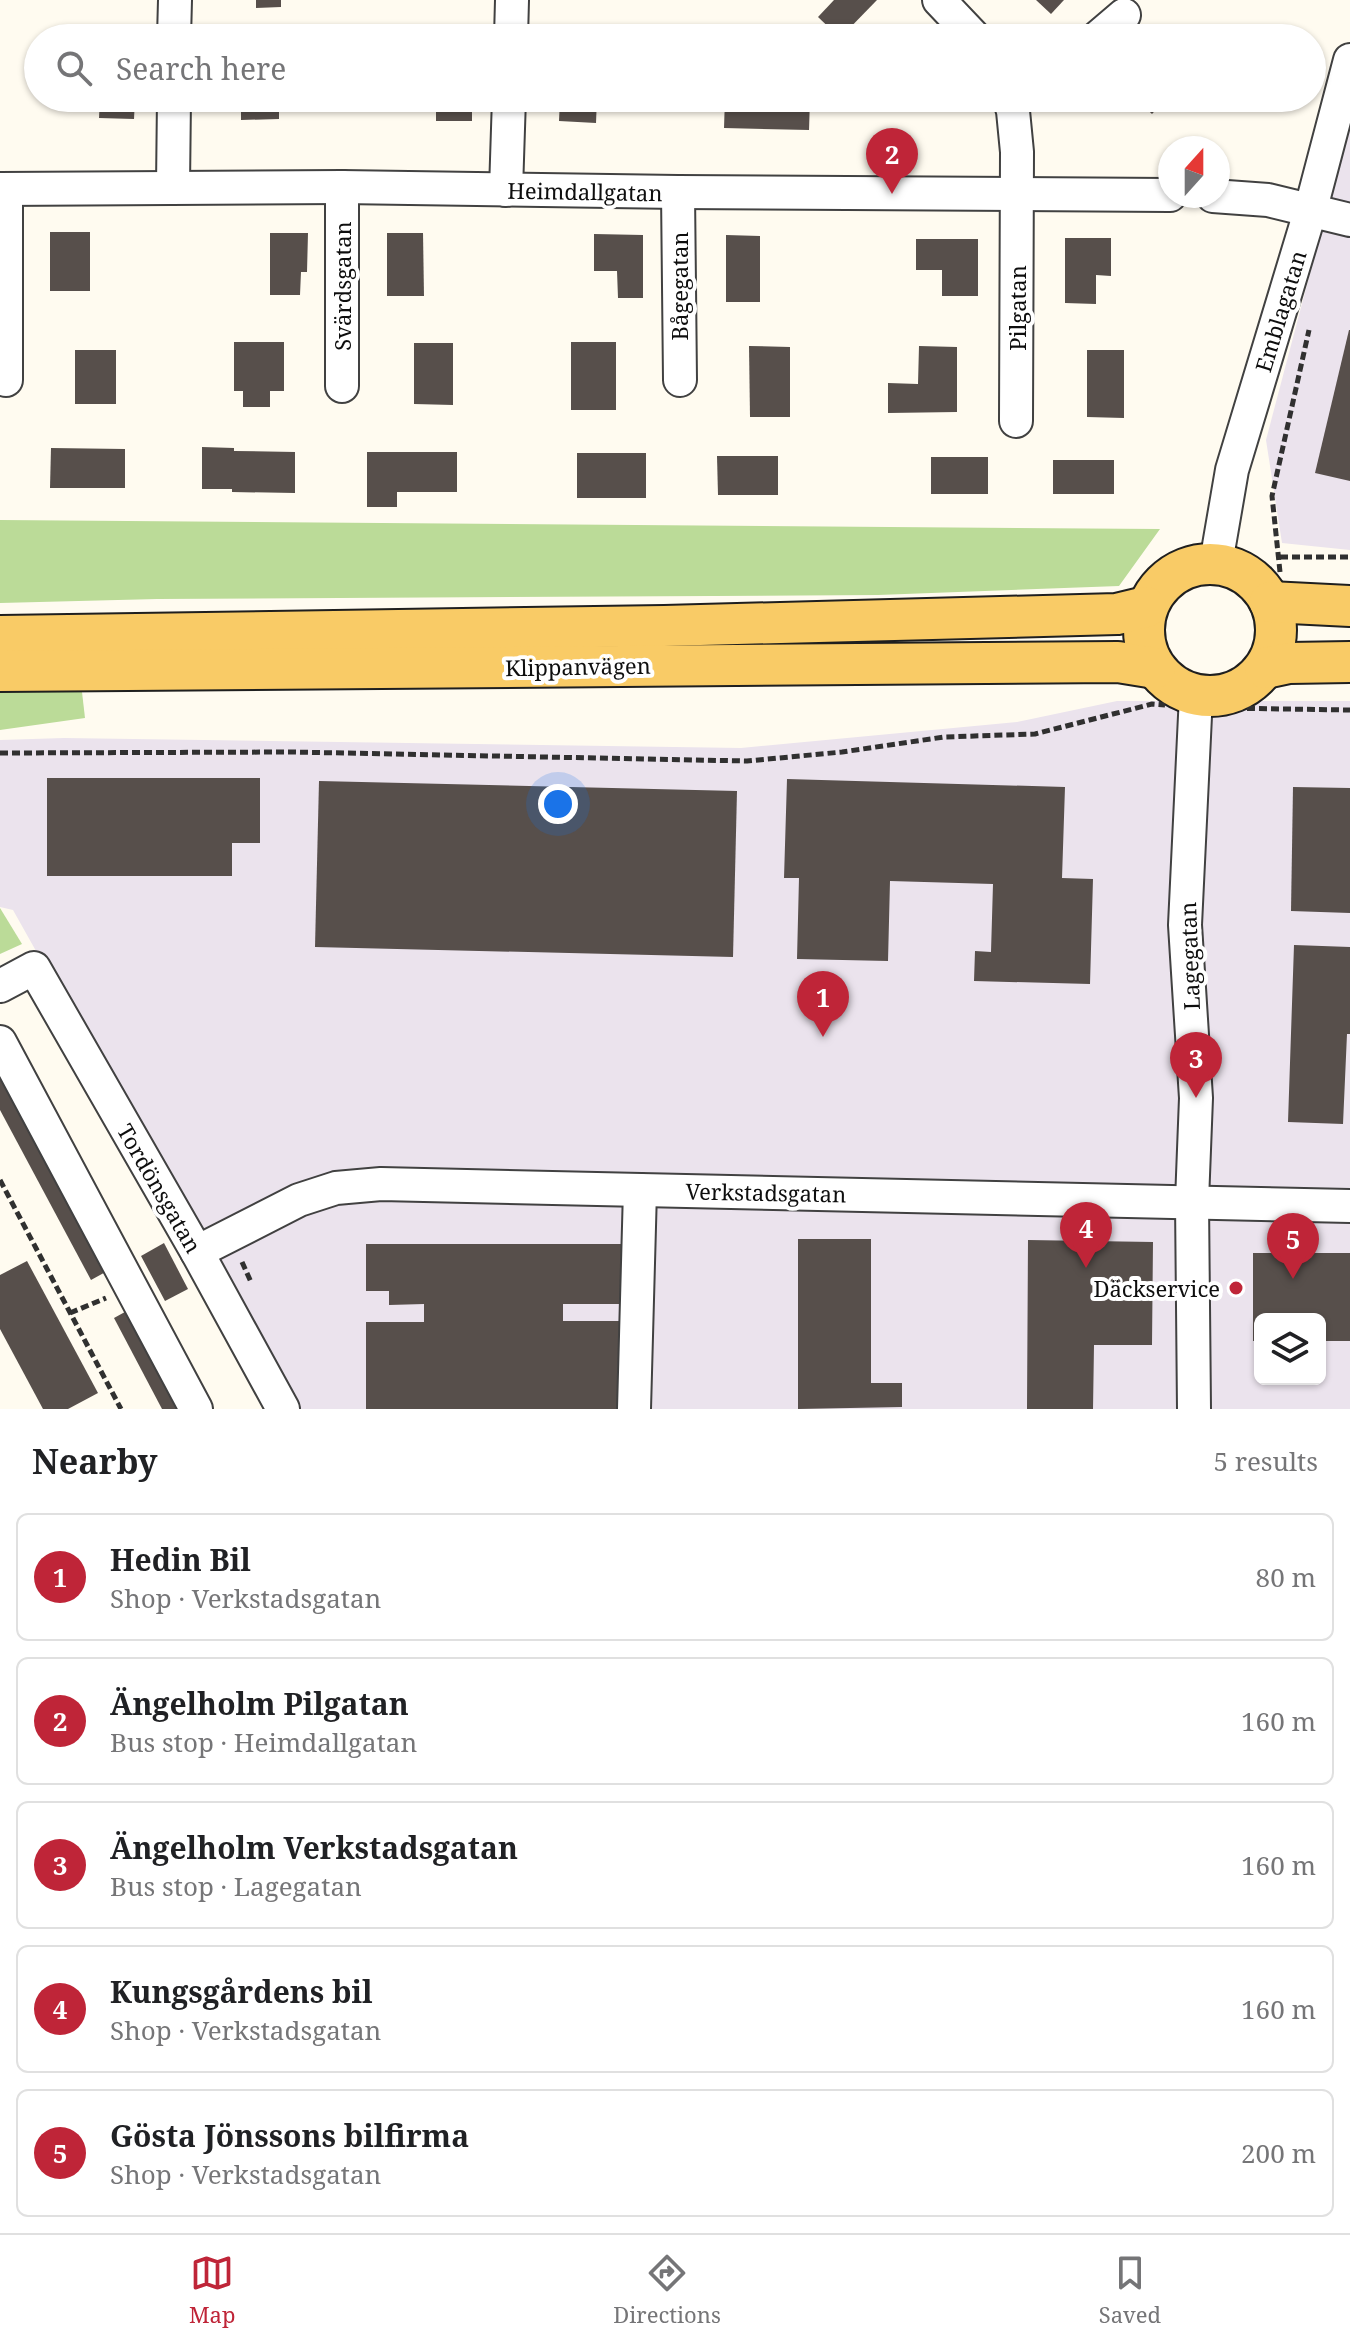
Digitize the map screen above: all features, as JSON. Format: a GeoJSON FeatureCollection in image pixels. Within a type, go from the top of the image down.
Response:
{"type":"FeatureCollection","features":[{"type":"Feature","properties":{"kind":"main road"},"geometry":{"type":"LineString","coordinates":[[1155,668],[1145,649],[1142,628],[1146,607],[1162,583],[1187,567],[1216,563],[1238,569],[1282,603],[1350,606]]}},
{"type":"Feature","properties":{"kind":"main road"},"geometry":{"type":"LineString","coordinates":[[1277,666],[1273,653],[1276,618],[1282,603]]}},
{"type":"Feature","properties":{"kind":"main road","name":"Klippanvägen"},"geometry":{"type":"LineString","coordinates":[[0,636],[801,622],[1117,614],[1146,607]]}},
{"type":"Feature","properties":{"kind":"main road","name":"Klippanvägen"},"geometry":{"type":"LineString","coordinates":[[0,671],[1118,662],[1155,668],[1196,702]]}},
{"type":"Feature","properties":{"kind":"main road"},"geometry":{"type":"LineString","coordinates":[[1196,702],[1246,686],[1277,666],[1350,662]]}},
{"type":"Feature","properties":{"kind":"street"},"geometry":{"type":"LineString","coordinates":[[174,24],[175,0]]}},
{"type":"Feature","properties":{"kind":"street"},"geometry":{"type":"LineString","coordinates":[[511,24],[512,0]]}},
{"type":"Feature","properties":{"kind":"street"},"geometry":{"type":"LineString","coordinates":[[939,0],[962,24]]}},
{"type":"Feature","properties":{"kind":"street"},"geometry":{"type":"LineString","coordinates":[[1113,24],[1124,15]]}},
{"type":"Feature","properties":{"kind":"street","name":"Emblagatan"},"geometry":{"type":"LineString","coordinates":[[1216,563],[1232,470],[1310,212],[1350,60]]}},
{"type":"Feature","properties":{"kind":"street"},"geometry":{"type":"LineString","coordinates":[[173,186],[174,112]]}},
{"type":"Feature","properties":{"kind":"street"},"geometry":{"type":"LineString","coordinates":[[506,190],[509,112]]}},
{"type":"Feature","properties":{"kind":"street","name":"Pilgatan"},"geometry":{"type":"LineString","coordinates":[[1014,112],[1018,195],[1016,421]]}},
{"type":"Feature","properties":{"kind":"street","name":"Heimdallgatan"},"geometry":{"type":"LineString","coordinates":[[3,189],[173,186],[1158,195]]}},
{"type":"Feature","properties":{"kind":"street","name":"Svärdsgatan"},"geometry":{"type":"LineString","coordinates":[[342,187],[342,386]]}},
{"type":"Feature","properties":{"kind":"street"},"geometry":{"type":"LineString","coordinates":[[3,189],[6,380]]}},
{"type":"Feature","properties":{"kind":"street","name":"Bågegatan"},"geometry":{"type":"LineString","coordinates":[[678,192],[680,380]]}},
{"type":"Feature","properties":{"kind":"street"},"geometry":{"type":"LineString","coordinates":[[1230,197],[1268,200],[1350,220]]}},
{"type":"Feature","properties":{"kind":"street","name":"Lagegatan"},"geometry":{"type":"LineString","coordinates":[[1194,1409],[1192,1201],[1196,1098],[1185,925],[1196,702]]}},
{"type":"Feature","properties":{"kind":"street","name":"Tordönsgatan"},"geometry":{"type":"LineString","coordinates":[[0,986],[34,968],[283,1409]]}},
{"type":"Feature","properties":{"kind":"street"},"geometry":{"type":"LineString","coordinates":[[0,1042],[196,1409]]}},
{"type":"Feature","properties":{"kind":"street","name":"Verkstadsgatan"},"geometry":{"type":"LineString","coordinates":[[197,1252],[299,1200],[351,1186],[1350,1206]]}},
{"type":"Feature","properties":{"kind":"street"},"geometry":{"type":"LineString","coordinates":[[634,1409],[640,1190]]}},
{"type":"Feature","properties":{"kind":"path"},"geometry":{"type":"LineString","coordinates":[[1282,603],[1272,496],[1313,318]]}},
{"type":"Feature","properties":{"kind":"path"},"geometry":{"type":"LineString","coordinates":[[1280,557],[1350,557]]}},
{"type":"Feature","properties":{"kind":"path"},"geometry":{"type":"LineString","coordinates":[[1272,710],[1277,666]]}},
{"type":"Feature","properties":{"kind":"path"},"geometry":{"type":"LineString","coordinates":[[0,753],[292,752],[747,761],[842,752],[944,737],[1035,734],[1152,704],[1196,702],[1272,710],[1350,710]]}},
{"type":"Feature","properties":{"kind":"path"},"geometry":{"type":"LineString","coordinates":[[0,1180],[121,1409]]}},
{"type":"Feature","properties":{"kind":"shaded area"},"geometry":{"type":"Polygon","coordinates":[[[1350,122],[1350,550],[1282,543],[1266,440],[1350,122]]]}},
{"type":"Feature","properties":{"kind":"shaded area"},"geometry":{"type":"Polygon","coordinates":[[[1117,701],[1350,701],[1350,1409],[293,1409],[13,910],[0,907],[0,740],[64,738],[741,748],[1017,722],[1117,701]]]}},
{"type":"Feature","properties":{"kind":"green space"},"geometry":{"type":"Polygon","coordinates":[[[0,520],[1160,529],[1119,586],[878,595],[157,599],[0,603],[0,520]]]}},
{"type":"Feature","properties":{"kind":"green space"},"geometry":{"type":"Polygon","coordinates":[[[0,692],[82,692],[85,718],[0,730],[0,692]]]}},
{"type":"Feature","properties":{"kind":"green space"},"geometry":{"type":"Polygon","coordinates":[[[0,908],[22,944],[0,954],[0,908]]]}},
{"type":"Feature","properties":{"kind":"building"},"geometry":{"type":"Polygon","coordinates":[[[256,0],[281,0],[281,7],[256,8],[256,0]]]}},
{"type":"Feature","properties":{"kind":"building"},"geometry":{"type":"Polygon","coordinates":[[[834,0],[877,0],[854,24],[825,24],[818,17],[834,0]]]}},
{"type":"Feature","properties":{"kind":"building"},"geometry":{"type":"Polygon","coordinates":[[[1036,0],[1064,0],[1051,14],[1036,0]]]}},
{"type":"Feature","properties":{"kind":"building"},"geometry":{"type":"Polygon","coordinates":[[[99,112],[134,112],[134,119],[99,118],[99,112]]]}},
{"type":"Feature","properties":{"kind":"building"},"geometry":{"type":"Polygon","coordinates":[[[241,112],[279,112],[279,119],[241,120],[241,112]]]}},
{"type":"Feature","properties":{"kind":"building"},"geometry":{"type":"Polygon","coordinates":[[[436,112],[472,112],[472,121],[436,121],[436,112]]]}},
{"type":"Feature","properties":{"kind":"building"},"geometry":{"type":"Polygon","coordinates":[[[559,112],[596,112],[596,123],[559,121],[559,112]]]}},
{"type":"Feature","properties":{"kind":"building"},"geometry":{"type":"Polygon","coordinates":[[[725,112],[810,112],[809,130],[724,128],[725,112]]]}},
{"type":"Feature","properties":{"kind":"building"},"geometry":{"type":"Polygon","coordinates":[[[50,232],[90,232],[90,291],[50,291],[50,232]]]}},
{"type":"Feature","properties":{"kind":"building"},"geometry":{"type":"Polygon","coordinates":[[[270,233],[308,233],[307,272],[301,272],[300,295],[270,295],[270,233]]]}},
{"type":"Feature","properties":{"kind":"building"},"geometry":{"type":"Polygon","coordinates":[[[387,233],[423,233],[424,296],[387,296],[387,233]]]}},
{"type":"Feature","properties":{"kind":"building"},"geometry":{"type":"Polygon","coordinates":[[[594,234],[643,235],[643,298],[618,298],[617,271],[594,271],[594,234]]]}},
{"type":"Feature","properties":{"kind":"building"},"geometry":{"type":"Polygon","coordinates":[[[726,235],[760,236],[760,302],[726,302],[726,235]]]}},
{"type":"Feature","properties":{"kind":"building"},"geometry":{"type":"Polygon","coordinates":[[[1065,238],[1111,238],[1111,276],[1096,275],[1096,304],[1065,303],[1065,238]]]}},
{"type":"Feature","properties":{"kind":"building"},"geometry":{"type":"Polygon","coordinates":[[[916,239],[978,239],[978,296],[942,296],[942,270],[916,270],[916,239]]]}},
{"type":"Feature","properties":{"kind":"building"},"geometry":{"type":"Polygon","coordinates":[[[1350,330],[1350,481],[1315,473],[1350,330]]]}},
{"type":"Feature","properties":{"kind":"building"},"geometry":{"type":"Polygon","coordinates":[[[234,342],[284,342],[284,391],[270,391],[270,407],[243,407],[243,391],[234,391],[234,342]]]}},
{"type":"Feature","properties":{"kind":"building"},"geometry":{"type":"Polygon","coordinates":[[[571,342],[616,342],[616,410],[571,410],[571,342]]]}},
{"type":"Feature","properties":{"kind":"building"},"geometry":{"type":"Polygon","coordinates":[[[414,343],[453,343],[453,405],[414,404],[414,343]]]}},
{"type":"Feature","properties":{"kind":"building"},"geometry":{"type":"Polygon","coordinates":[[[749,346],[790,347],[790,417],[750,417],[749,346]]]}},
{"type":"Feature","properties":{"kind":"building"},"geometry":{"type":"Polygon","coordinates":[[[919,346],[957,347],[957,412],[888,413],[888,383],[918,384],[919,346]]]}},
{"type":"Feature","properties":{"kind":"building"},"geometry":{"type":"Polygon","coordinates":[[[75,350],[116,350],[116,404],[75,404],[75,350]]]}},
{"type":"Feature","properties":{"kind":"building"},"geometry":{"type":"Polygon","coordinates":[[[1087,350],[1124,350],[1124,418],[1087,417],[1087,350]]]}},
{"type":"Feature","properties":{"kind":"building"},"geometry":{"type":"Polygon","coordinates":[[[202,447],[295,452],[295,493],[202,489],[202,447]]]}},
{"type":"Feature","properties":{"kind":"building"},"geometry":{"type":"Polygon","coordinates":[[[51,448],[125,449],[125,488],[50,488],[51,448]]]}},
{"type":"Feature","properties":{"kind":"building"},"geometry":{"type":"Polygon","coordinates":[[[367,452],[457,452],[457,492],[397,492],[397,507],[367,507],[367,452]]]}},
{"type":"Feature","properties":{"kind":"building"},"geometry":{"type":"Polygon","coordinates":[[[577,453],[646,453],[646,498],[577,498],[577,453]]]}},
{"type":"Feature","properties":{"kind":"building"},"geometry":{"type":"Polygon","coordinates":[[[717,456],[778,456],[778,495],[718,495],[717,456]]]}},
{"type":"Feature","properties":{"kind":"building"},"geometry":{"type":"Polygon","coordinates":[[[931,457],[988,457],[988,494],[931,494],[931,457]]]}},
{"type":"Feature","properties":{"kind":"building"},"geometry":{"type":"Polygon","coordinates":[[[1053,460],[1114,460],[1114,494],[1053,494],[1053,460]]]}},
{"type":"Feature","properties":{"kind":"building"},"geometry":{"type":"Polygon","coordinates":[[[47,778],[260,778],[260,843],[232,843],[232,876],[47,876],[47,778]]]}},
{"type":"Feature","properties":{"kind":"building"},"geometry":{"type":"Polygon","coordinates":[[[787,779],[1065,787],[1062,878],[1093,879],[1090,984],[974,981],[975,951],[991,952],[993,884],[890,881],[888,961],[797,959],[799,878],[784,878],[787,779]]]}},
{"type":"Feature","properties":{"kind":"building"},"geometry":{"type":"Polygon","coordinates":[[[319,781],[737,791],[733,957],[315,947],[319,781]]]}},
{"type":"Feature","properties":{"kind":"building"},"geometry":{"type":"Polygon","coordinates":[[[1293,787],[1350,788],[1350,913],[1291,911],[1293,787]]]}},
{"type":"Feature","properties":{"kind":"building"},"geometry":{"type":"Polygon","coordinates":[[[1294,945],[1350,947],[1350,1034],[1347,1034],[1343,1124],[1288,1122],[1294,945]]]}},
{"type":"Feature","properties":{"kind":"building"},"geometry":{"type":"Polygon","coordinates":[[[0,1060],[111,1269],[91,1280],[0,1110],[0,1060]]]}},
{"type":"Feature","properties":{"kind":"building"},"geometry":{"type":"Polygon","coordinates":[[[798,1239],[871,1239],[871,1383],[902,1383],[902,1407],[798,1409],[798,1239]]]}},
{"type":"Feature","properties":{"kind":"building"},"geometry":{"type":"Polygon","coordinates":[[[1028,1240],[1153,1242],[1152,1345],[1094,1345],[1093,1409],[1027,1409],[1028,1240]]]}},
{"type":"Feature","properties":{"kind":"building"},"geometry":{"type":"Polygon","coordinates":[[[164,1243],[188,1289],[165,1301],[141,1256],[164,1243]]]}},
{"type":"Feature","properties":{"kind":"building"},"geometry":{"type":"Polygon","coordinates":[[[366,1244],[633,1244],[633,1304],[563,1304],[563,1321],[628,1321],[628,1409],[366,1409],[366,1322],[424,1322],[424,1304],[389,1305],[389,1291],[366,1291],[366,1244]]]}},
{"type":"Feature","properties":{"kind":"building"},"geometry":{"type":"Polygon","coordinates":[[[1253,1253],[1350,1253],[1350,1341],[1326,1341],[1326,1313],[1254,1313],[1253,1341],[1253,1253]]]}},
{"type":"Feature","properties":{"kind":"building"},"geometry":{"type":"Polygon","coordinates":[[[27,1261],[98,1393],[68,1409],[43,1409],[0,1329],[0,1275],[27,1261]]]}},
{"type":"Feature","properties":{"kind":"building"},"geometry":{"type":"Polygon","coordinates":[[[134,1307],[188,1409],[162,1409],[114,1318],[134,1307]]]}},
{"type":"Feature","properties":{"kind":"place","name":"Ängelholm Pilgatan"},"geometry":{"type":"Point","coordinates":[892,194]}},
{"type":"Feature","properties":{"kind":"place","name":"Hedin Bil"},"geometry":{"type":"Point","coordinates":[823,1037]}},
{"type":"Feature","properties":{"kind":"place","name":"Ängelholm Verkstadsgatan"},"geometry":{"type":"Point","coordinates":[1196,1098]}},
{"type":"Feature","properties":{"kind":"place","name":"Kungsgårdens bil"},"geometry":{"type":"Point","coordinates":[1086,1268]}},
{"type":"Feature","properties":{"kind":"place","name":"Gösta Jönssons bilfirma"},"geometry":{"type":"Point","coordinates":[1293,1279]}},
{"type":"Feature","properties":{"kind":"place","name":"Däckservice"},"geometry":{"type":"Point","coordinates":[1236,1288]}}]}
